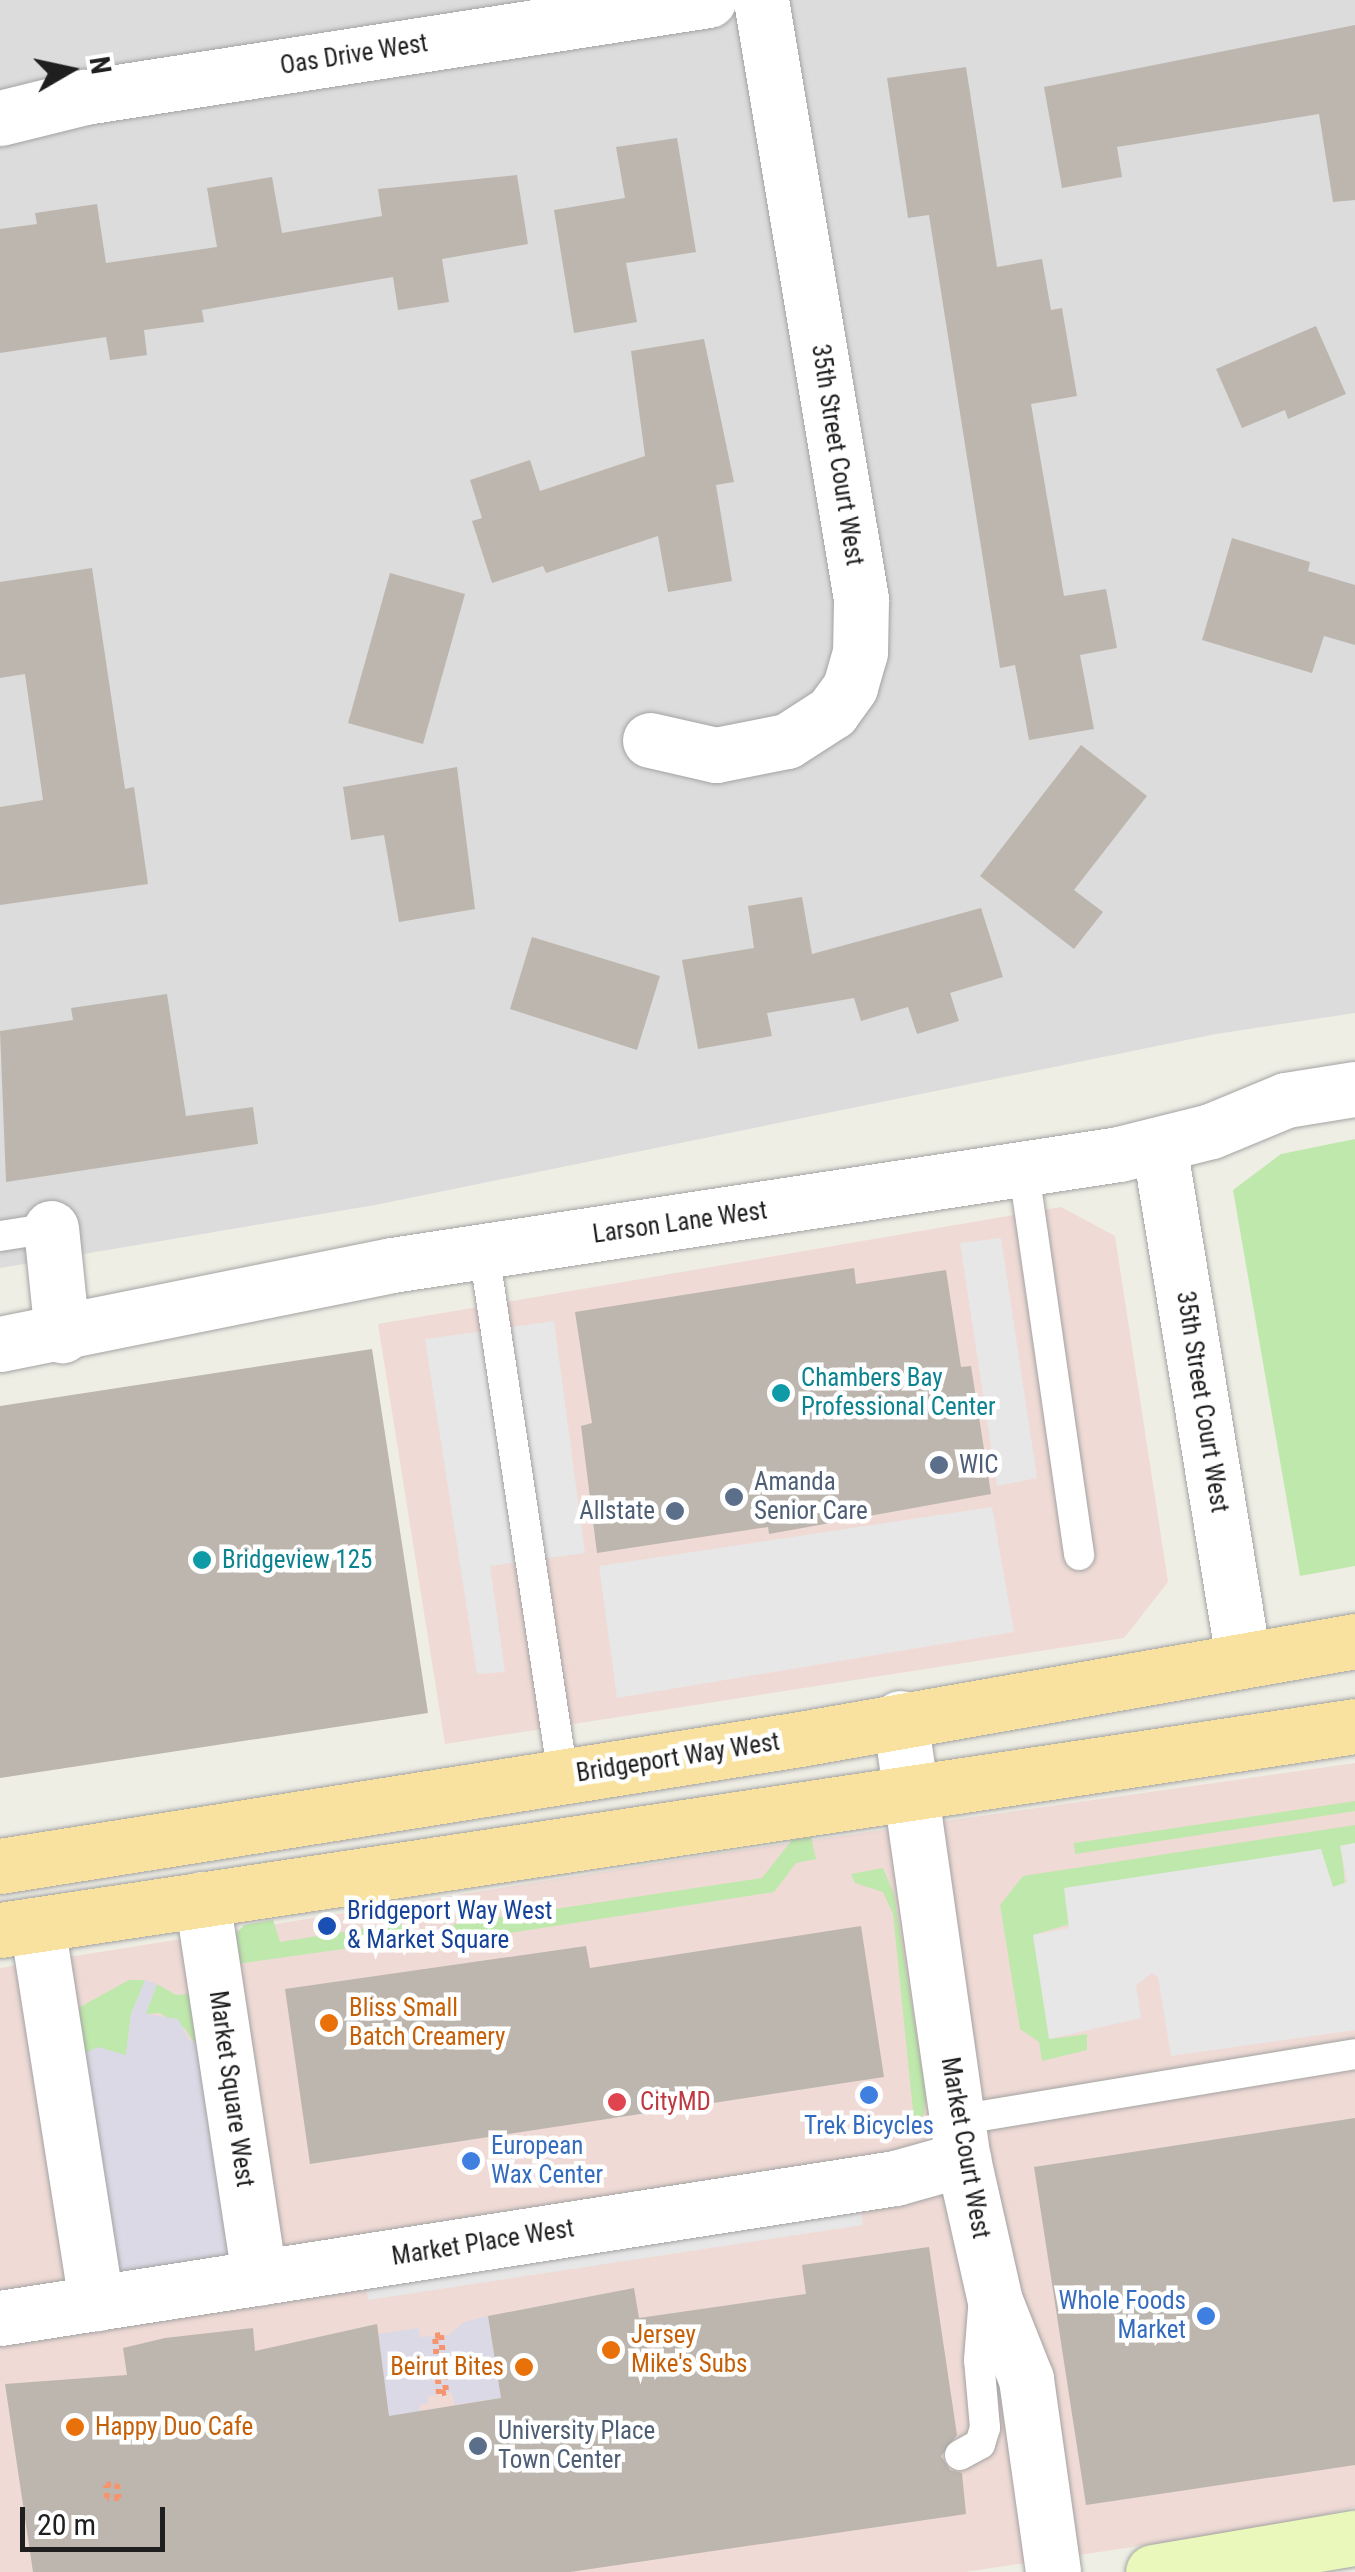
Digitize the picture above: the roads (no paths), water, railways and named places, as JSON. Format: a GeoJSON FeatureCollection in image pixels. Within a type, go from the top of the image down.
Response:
{"type":"FeatureCollection","features":[{"type":"Feature","properties":{"kind":"main road","name":"Bridgeport Way West"},"geometry":{"type":"LineString","coordinates":[[0,1866],[563,1776],[1355,1642]]}},
{"type":"Feature","properties":{"kind":"main road"},"geometry":{"type":"LineString","coordinates":[[19,1928],[1355,1726]]}},
{"type":"Feature","properties":{"kind":"street","name":"Oas Drive West"},"geometry":{"type":"LineString","coordinates":[[0,118],[85,97],[709,0]]}},
{"type":"Feature","properties":{"kind":"street","name":"35th Street Court West"},"geometry":{"type":"LineString","coordinates":[[650,740],[716,754],[787,741],[820,724],[844,699],[860,653],[858,584],[761,0]]}},
{"type":"Feature","properties":{"kind":"street","name":"Larson Lane West"},"geometry":{"type":"LineString","coordinates":[[0,1344],[484,1252],[1024,1172],[1159,1145],[1286,1100],[1355,1089]]}},
{"type":"Feature","properties":{"kind":"street","name":"35th Street Court West"},"geometry":{"type":"LineString","coordinates":[[1159,1145],[1243,1658]]}},
{"type":"Feature","properties":{"kind":"street"},"geometry":{"type":"LineString","coordinates":[[25,1232],[62,1334]]}},
{"type":"Feature","properties":{"kind":"street","name":"Market Court West"},"geometry":{"type":"LineString","coordinates":[[900,1718],[960,2140],[988,2268],[1026,2379],[1053,2572]]}},
{"type":"Feature","properties":{"kind":"street","name":"Market Square West"},"geometry":{"type":"LineString","coordinates":[[202,1900],[259,2278]]}},
{"type":"Feature","properties":{"kind":"street"},"geometry":{"type":"LineString","coordinates":[[19,1928],[96,2303]]}},
{"type":"Feature","properties":{"kind":"street","name":"Market Place West"},"geometry":{"type":"LineString","coordinates":[[0,2318],[895,2178],[960,2140]]}},
{"type":"Feature","properties":{"kind":"street"},"geometry":{"type":"LineString","coordinates":[[1154,2572],[1355,2538]]}},
{"type":"Feature","properties":{"kind":"lane"},"geometry":{"type":"LineString","coordinates":[[1024,1172],[1079,1554]]}},
{"type":"Feature","properties":{"kind":"lane"},"geometry":{"type":"LineString","coordinates":[[484,1252],[563,1776]]}},
{"type":"Feature","properties":{"kind":"lane"},"geometry":{"type":"LineString","coordinates":[[960,2140],[1355,2054]]}},
{"type":"Feature","properties":{"kind":"lane"},"geometry":{"type":"LineString","coordinates":[[960,2455],[980,2444],[984,2428],[979,2360],[988,2268]]}},
{"type":"Feature","properties":{"kind":"place","name":"Chambers Bay Professional Center"},"geometry":{"type":"Point","coordinates":[781,1393]}},
{"type":"Feature","properties":{"kind":"place","name":"WIC"},"geometry":{"type":"Point","coordinates":[939,1465]}},
{"type":"Feature","properties":{"kind":"place","name":"Amanda Senior Care"},"geometry":{"type":"Point","coordinates":[734,1497]}},
{"type":"Feature","properties":{"kind":"place","name":"Allstate"},"geometry":{"type":"Point","coordinates":[675,1511]}},
{"type":"Feature","properties":{"kind":"place","name":"Bridgeview 125"},"geometry":{"type":"Point","coordinates":[202,1560]}},
{"type":"Feature","properties":{"kind":"place","name":"Bridgeport Way West & Market Square"},"geometry":{"type":"Point","coordinates":[327,1926]}},
{"type":"Feature","properties":{"kind":"place","name":"Bliss Small Batch Creamery"},"geometry":{"type":"Point","coordinates":[329,2023]}},
{"type":"Feature","properties":{"kind":"place","name":"Trek Bicycles"},"geometry":{"type":"Point","coordinates":[869,2095]}},
{"type":"Feature","properties":{"kind":"place","name":"CityMD"},"geometry":{"type":"Point","coordinates":[617,2102]}},
{"type":"Feature","properties":{"kind":"place","name":"European Wax Center"},"geometry":{"type":"Point","coordinates":[471,2161]}},
{"type":"Feature","properties":{"kind":"place","name":"Whole Foods Market"},"geometry":{"type":"Point","coordinates":[1206,2316]}},
{"type":"Feature","properties":{"kind":"place","name":"Jersey Mike's Subs"},"geometry":{"type":"Point","coordinates":[611,2350]}},
{"type":"Feature","properties":{"kind":"place","name":"Beirut Bites"},"geometry":{"type":"Point","coordinates":[524,2367]}},
{"type":"Feature","properties":{"kind":"place","name":"Happy Duo Cafe"},"geometry":{"type":"Point","coordinates":[75,2427]}},
{"type":"Feature","properties":{"kind":"place","name":"University Place Town Center"},"geometry":{"type":"Point","coordinates":[478,2446]}}]}
